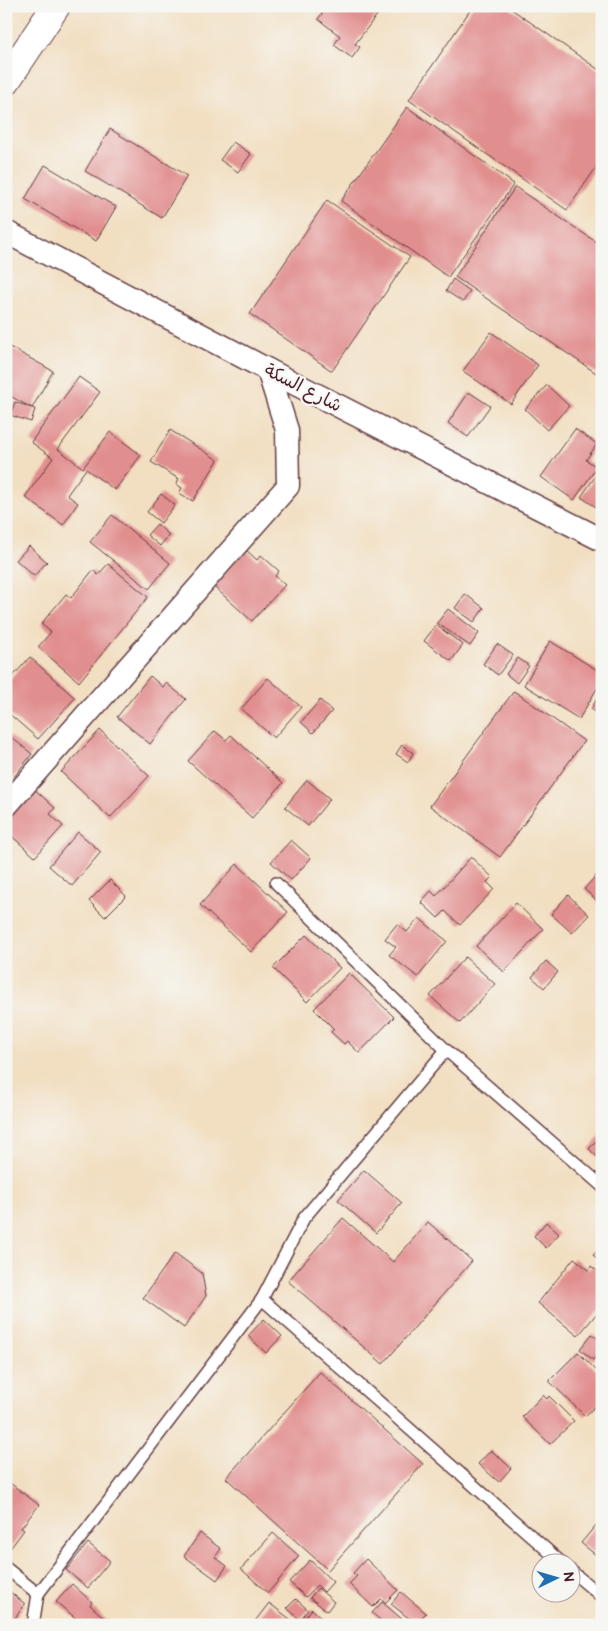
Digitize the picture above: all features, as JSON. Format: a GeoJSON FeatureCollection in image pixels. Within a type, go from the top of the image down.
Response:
{"type":"FeatureCollection","features":[{"type":"Feature","properties":{"kind":"main road"},"geometry":{"type":"LineString","coordinates":[[6,81],[56,6]]}},
{"type":"Feature","properties":{"kind":"street","name":"شارع السكة"},"geometry":{"type":"LineString","coordinates":[[6,232],[268,370],[602,540]]}},
{"type":"Feature","properties":{"kind":"street"},"geometry":{"type":"LineString","coordinates":[[6,806],[288,486],[287,430],[268,370]]}},
{"type":"Feature","properties":{"kind":"lane"},"geometry":{"type":"LineString","coordinates":[[276,883],[446,1050],[602,1186]]}},
{"type":"Feature","properties":{"kind":"lane"},"geometry":{"type":"LineString","coordinates":[[33,1625],[38,1594],[262,1300],[304,1218],[446,1050]]}},
{"type":"Feature","properties":{"kind":"lane"},"geometry":{"type":"LineString","coordinates":[[262,1300],[552,1554]]}},
{"type":"Feature","properties":{"kind":"lane"},"geometry":{"type":"LineString","coordinates":[[6,1568],[38,1594]]}},
{"type":"Feature","properties":{"kind":"lane"},"geometry":{"type":"LineString","coordinates":[[580,1578],[602,1597]]}},
{"type":"Feature","properties":{"kind":"building"},"geometry":{"type":"Polygon","coordinates":[[[328,6],[365,6],[377,15],[355,44],[360,47],[352,58],[334,45],[340,36],[318,19],[328,6]]]}},
{"type":"Feature","properties":{"kind":"building"},"geometry":{"type":"Polygon","coordinates":[[[473,6],[507,6],[602,72],[602,159],[567,210],[409,100],[473,6]]]}},
{"type":"Feature","properties":{"kind":"building"},"geometry":{"type":"Polygon","coordinates":[[[407,107],[514,184],[448,277],[341,201],[407,107]]]}},
{"type":"Feature","properties":{"kind":"building"},"geometry":{"type":"Polygon","coordinates":[[[110,129],[187,176],[162,218],[85,171],[110,129]]]}},
{"type":"Feature","properties":{"kind":"building"},"geometry":{"type":"Polygon","coordinates":[[[233,142],[251,154],[238,172],[220,160],[233,142]]]}},
{"type":"Feature","properties":{"kind":"building"},"geometry":{"type":"Polygon","coordinates":[[[45,165],[116,207],[96,241],[25,199],[45,165]]]}},
{"type":"Feature","properties":{"kind":"building"},"geometry":{"type":"Polygon","coordinates":[[[515,187],[602,246],[602,377],[455,277],[515,187]]]}},
{"type":"Feature","properties":{"kind":"building"},"geometry":{"type":"Polygon","coordinates":[[[327,200],[410,257],[332,371],[250,314],[327,200]]]}},
{"type":"Feature","properties":{"kind":"building"},"geometry":{"type":"Polygon","coordinates":[[[453,279],[470,291],[463,302],[446,291],[453,279]]]}},
{"type":"Feature","properties":{"kind":"building"},"geometry":{"type":"Polygon","coordinates":[[[491,332],[538,365],[511,404],[463,371],[491,332]]]}},
{"type":"Feature","properties":{"kind":"building"},"geometry":{"type":"Polygon","coordinates":[[[6,345],[53,371],[32,408],[6,394],[6,345]]]}},
{"type":"Feature","properties":{"kind":"building"},"geometry":{"type":"Polygon","coordinates":[[[79,377],[100,392],[58,449],[83,468],[110,432],[141,455],[115,490],[86,469],[67,495],[78,503],[63,525],[25,497],[53,458],[31,442],[79,377]]]}},
{"type":"Feature","properties":{"kind":"building"},"geometry":{"type":"Polygon","coordinates":[[[547,385],[569,406],[547,430],[525,409],[547,385]]]}},
{"type":"Feature","properties":{"kind":"building"},"geometry":{"type":"Polygon","coordinates":[[[469,392],[490,406],[468,437],[448,423],[469,392]]]}},
{"type":"Feature","properties":{"kind":"building"},"geometry":{"type":"Polygon","coordinates":[[[15,402],[35,409],[31,422],[10,415],[15,402]]]}},
{"type":"Feature","properties":{"kind":"building"},"geometry":{"type":"Polygon","coordinates":[[[575,429],[597,444],[586,460],[597,467],[574,500],[541,477],[575,429]]]}},
{"type":"Feature","properties":{"kind":"building"},"geometry":{"type":"Polygon","coordinates":[[[170,430],[218,460],[193,501],[179,493],[182,488],[176,484],[179,479],[151,462],[170,430]]]}},
{"type":"Feature","properties":{"kind":"building"},"geometry":{"type":"Polygon","coordinates":[[[602,467],[602,506],[599,509],[581,497],[602,467]]]}},
{"type":"Feature","properties":{"kind":"building"},"geometry":{"type":"Polygon","coordinates":[[[161,494],[175,505],[161,523],[147,512],[161,494]]]}},
{"type":"Feature","properties":{"kind":"building"},"geometry":{"type":"Polygon","coordinates":[[[112,515],[170,563],[149,589],[90,542],[112,515]]]}},
{"type":"Feature","properties":{"kind":"building"},"geometry":{"type":"Polygon","coordinates":[[[157,524],[169,535],[160,546],[147,535],[157,524]]]}},
{"type":"Feature","properties":{"kind":"building"},"geometry":{"type":"Polygon","coordinates":[[[29,546],[47,562],[34,576],[16,560],[29,546]]]}},
{"type":"Feature","properties":{"kind":"building"},"geometry":{"type":"Polygon","coordinates":[[[245,549],[257,560],[261,555],[279,571],[275,576],[285,585],[252,621],[213,586],[245,549]]]}},
{"type":"Feature","properties":{"kind":"building"},"geometry":{"type":"Polygon","coordinates":[[[108,564],[148,597],[79,682],[38,647],[51,632],[41,624],[66,594],[71,598],[93,570],[98,575],[108,564]]]}},
{"type":"Feature","properties":{"kind":"building"},"geometry":{"type":"Polygon","coordinates":[[[465,594],[484,608],[474,622],[455,608],[465,594]]]}},
{"type":"Feature","properties":{"kind":"building"},"geometry":{"type":"Polygon","coordinates":[[[448,609],[479,633],[470,646],[437,623],[448,609]]]}},
{"type":"Feature","properties":{"kind":"building"},"geometry":{"type":"Polygon","coordinates":[[[436,625],[463,645],[451,661],[424,641],[436,625]]]}},
{"type":"Feature","properties":{"kind":"building"},"geometry":{"type":"Polygon","coordinates":[[[550,641],[602,673],[602,680],[579,719],[524,685],[550,641]]]}},
{"type":"Feature","properties":{"kind":"building"},"geometry":{"type":"Polygon","coordinates":[[[497,644],[513,655],[498,675],[483,664],[497,644]]]}},
{"type":"Feature","properties":{"kind":"building"},"geometry":{"type":"Polygon","coordinates":[[[30,657],[75,698],[38,739],[6,711],[6,684],[30,657]]]}},
{"type":"Feature","properties":{"kind":"building"},"geometry":{"type":"Polygon","coordinates":[[[518,658],[529,666],[517,683],[506,674],[518,658]]]}},
{"type":"Feature","properties":{"kind":"building"},"geometry":{"type":"Polygon","coordinates":[[[150,676],[163,687],[166,683],[186,699],[150,744],[117,717],[150,676]]]}},
{"type":"Feature","properties":{"kind":"building"},"geometry":{"type":"Polygon","coordinates":[[[268,678],[301,707],[274,738],[241,709],[268,678]]]}},
{"type":"Feature","properties":{"kind":"building"},"geometry":{"type":"Polygon","coordinates":[[[602,690],[602,715],[591,709],[602,690]]]}},
{"type":"Feature","properties":{"kind":"building"},"geometry":{"type":"Polygon","coordinates":[[[514,691],[584,741],[500,857],[430,806],[514,691]]]}},
{"type":"Feature","properties":{"kind":"building"},"geometry":{"type":"Polygon","coordinates":[[[320,700],[332,711],[313,733],[301,722],[320,700]]]}},
{"type":"Feature","properties":{"kind":"building"},"geometry":{"type":"Polygon","coordinates":[[[100,730],[149,776],[110,818],[61,772],[100,730]]]}},
{"type":"Feature","properties":{"kind":"building"},"geometry":{"type":"Polygon","coordinates":[[[215,731],[226,740],[231,735],[283,783],[252,818],[188,761],[215,731]]]}},
{"type":"Feature","properties":{"kind":"building"},"geometry":{"type":"Polygon","coordinates":[[[6,733],[32,754],[6,787],[6,733]]]}},
{"type":"Feature","properties":{"kind":"building"},"geometry":{"type":"Polygon","coordinates":[[[402,745],[413,753],[408,762],[396,754],[402,745]]]}},
{"type":"Feature","properties":{"kind":"building"},"geometry":{"type":"Polygon","coordinates":[[[307,780],[330,799],[308,826],[285,807],[307,780]]]}},
{"type":"Feature","properties":{"kind":"building"},"geometry":{"type":"Polygon","coordinates":[[[32,787],[55,808],[50,814],[63,826],[35,857],[6,831],[6,816],[32,787]]]}},
{"type":"Feature","properties":{"kind":"building"},"geometry":{"type":"Polygon","coordinates":[[[78,832],[101,852],[72,886],[49,866],[78,832]]]}},
{"type":"Feature","properties":{"kind":"building"},"geometry":{"type":"Polygon","coordinates":[[[291,840],[311,858],[291,880],[271,862],[291,840]]]}},
{"type":"Feature","properties":{"kind":"building"},"geometry":{"type":"Polygon","coordinates":[[[471,857],[492,877],[487,882],[494,889],[460,925],[445,911],[438,918],[421,902],[431,891],[436,896],[471,857]]]}},
{"type":"Feature","properties":{"kind":"building"},"geometry":{"type":"Polygon","coordinates":[[[237,864],[288,912],[251,952],[200,905],[237,864]]]}},
{"type":"Feature","properties":{"kind":"building"},"geometry":{"type":"Polygon","coordinates":[[[602,869],[602,905],[584,889],[602,869]]]}},
{"type":"Feature","properties":{"kind":"building"},"geometry":{"type":"Polygon","coordinates":[[[110,880],[126,896],[105,917],[89,901],[110,880]]]}},
{"type":"Feature","properties":{"kind":"building"},"geometry":{"type":"Polygon","coordinates":[[[568,895],[589,915],[572,933],[551,914],[568,895]]]}},
{"type":"Feature","properties":{"kind":"building"},"geometry":{"type":"Polygon","coordinates":[[[516,903],[543,929],[504,972],[476,946],[516,903]]]}},
{"type":"Feature","properties":{"kind":"building"},"geometry":{"type":"Polygon","coordinates":[[[419,918],[447,941],[418,977],[389,955],[396,947],[385,939],[397,924],[407,932],[419,918]]]}},
{"type":"Feature","properties":{"kind":"building"},"geometry":{"type":"Polygon","coordinates":[[[306,935],[340,968],[307,1002],[273,968],[306,935]]]}},
{"type":"Feature","properties":{"kind":"building"},"geometry":{"type":"Polygon","coordinates":[[[465,957],[495,984],[460,1023],[430,996],[465,957]]]}},
{"type":"Feature","properties":{"kind":"building"},"geometry":{"type":"Polygon","coordinates":[[[546,961],[558,972],[544,988],[532,977],[546,961]]]}},
{"type":"Feature","properties":{"kind":"building"},"geometry":{"type":"Polygon","coordinates":[[[349,973],[394,1017],[359,1053],[347,1041],[344,1044],[331,1032],[334,1029],[314,1009],[349,973]]]}},
{"type":"Feature","properties":{"kind":"building"},"geometry":{"type":"Polygon","coordinates":[[[602,1134],[602,1161],[589,1149],[602,1134]]]}},
{"type":"Feature","properties":{"kind":"building"},"geometry":{"type":"Polygon","coordinates":[[[364,1170],[402,1203],[376,1233],[338,1200],[364,1170]]]}},
{"type":"Feature","properties":{"kind":"building"},"geometry":{"type":"Polygon","coordinates":[[[343,1218],[393,1262],[428,1222],[472,1261],[383,1364],[288,1281],[343,1218]]]}},
{"type":"Feature","properties":{"kind":"building"},"geometry":{"type":"Polygon","coordinates":[[[546,1222],[559,1234],[546,1248],[534,1236],[546,1222]]]}},
{"type":"Feature","properties":{"kind":"building"},"geometry":{"type":"Polygon","coordinates":[[[602,1245],[602,1262],[593,1255],[602,1245]]]}},
{"type":"Feature","properties":{"kind":"building"},"geometry":{"type":"Polygon","coordinates":[[[175,1253],[202,1273],[206,1296],[184,1328],[143,1298],[175,1253]]]}},
{"type":"Feature","properties":{"kind":"building"},"geometry":{"type":"Polygon","coordinates":[[[574,1258],[589,1270],[591,1266],[602,1275],[602,1307],[578,1336],[538,1303],[574,1258]]]}},
{"type":"Feature","properties":{"kind":"building"},"geometry":{"type":"Polygon","coordinates":[[[264,1319],[282,1336],[266,1353],[248,1336],[264,1319]]]}},
{"type":"Feature","properties":{"kind":"building"},"geometry":{"type":"Polygon","coordinates":[[[592,1334],[602,1342],[602,1349],[593,1360],[580,1349],[592,1334]]]}},
{"type":"Feature","properties":{"kind":"building"},"geometry":{"type":"Polygon","coordinates":[[[578,1352],[602,1376],[602,1400],[585,1416],[549,1381],[578,1352]]]}},
{"type":"Feature","properties":{"kind":"building"},"geometry":{"type":"Polygon","coordinates":[[[320,1372],[423,1464],[328,1570],[226,1478],[320,1372]]]}},
{"type":"Feature","properties":{"kind":"building"},"geometry":{"type":"Polygon","coordinates":[[[543,1395],[547,1399],[549,1396],[574,1421],[550,1444],[522,1417],[543,1395]]]}},
{"type":"Feature","properties":{"kind":"building"},"geometry":{"type":"Polygon","coordinates":[[[491,1450],[511,1468],[499,1482],[478,1464],[491,1450]]]}},
{"type":"Feature","properties":{"kind":"building"},"geometry":{"type":"Polygon","coordinates":[[[6,1480],[39,1505],[21,1528],[24,1530],[6,1554],[6,1480]]]}},
{"type":"Feature","properties":{"kind":"building"},"geometry":{"type":"Polygon","coordinates":[[[602,1518],[602,1560],[581,1543],[602,1518]]]}},
{"type":"Feature","properties":{"kind":"building"},"geometry":{"type":"Polygon","coordinates":[[[200,1533],[221,1549],[215,1557],[227,1566],[217,1580],[184,1556],[200,1533]]]}},
{"type":"Feature","properties":{"kind":"building"},"geometry":{"type":"Polygon","coordinates":[[[273,1533],[299,1556],[268,1593],[241,1569],[273,1533]]]}},
{"type":"Feature","properties":{"kind":"building"},"geometry":{"type":"Polygon","coordinates":[[[88,1543],[110,1561],[88,1588],[66,1570],[88,1543]]]}},
{"type":"Feature","properties":{"kind":"building"},"geometry":{"type":"Polygon","coordinates":[[[366,1559],[398,1590],[385,1603],[381,1599],[373,1607],[349,1584],[357,1576],[353,1573],[366,1559]]]}},
{"type":"Feature","properties":{"kind":"building"},"geometry":{"type":"Polygon","coordinates":[[[310,1560],[333,1582],[324,1592],[317,1585],[306,1597],[289,1582],[310,1560]]]}},
{"type":"Feature","properties":{"kind":"building"},"geometry":{"type":"Polygon","coordinates":[[[72,1584],[92,1602],[90,1605],[112,1625],[74,1625],[78,1620],[56,1602],[72,1584]]]}},
{"type":"Feature","properties":{"kind":"building"},"geometry":{"type":"Polygon","coordinates":[[[318,1588],[334,1602],[327,1611],[310,1598],[318,1588]]]}},
{"type":"Feature","properties":{"kind":"building"},"geometry":{"type":"Polygon","coordinates":[[[9,1591],[25,1604],[13,1621],[6,1616],[6,1595],[9,1591]]]}},
{"type":"Feature","properties":{"kind":"building"},"geometry":{"type":"Polygon","coordinates":[[[401,1592],[426,1613],[416,1624],[391,1604],[401,1592]]]}},
{"type":"Feature","properties":{"kind":"building"},"geometry":{"type":"Polygon","coordinates":[[[296,1599],[308,1610],[300,1620],[287,1608],[296,1599]]]}},
{"type":"Feature","properties":{"kind":"building"},"geometry":{"type":"Polygon","coordinates":[[[382,1602],[409,1625],[386,1625],[372,1613],[382,1602]]]}},
{"type":"Feature","properties":{"kind":"building"},"geometry":{"type":"Polygon","coordinates":[[[269,1603],[294,1622],[291,1625],[252,1625],[269,1603]]]}},
{"type":"Feature","properties":{"kind":"building"},"geometry":{"type":"Polygon","coordinates":[[[312,1609],[329,1625],[300,1624],[312,1609]]]}}]}
